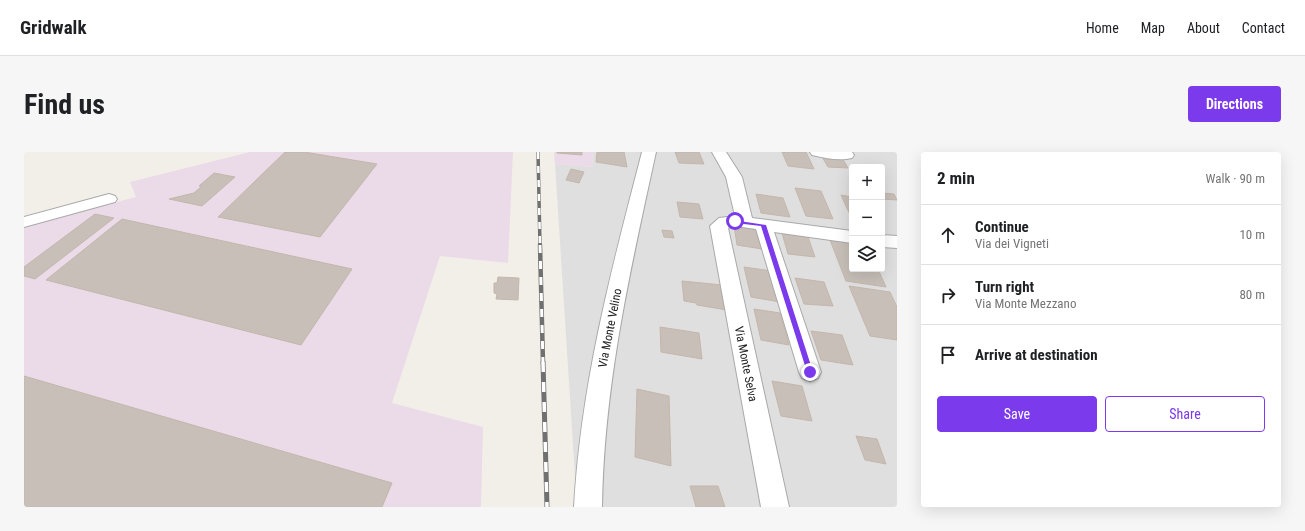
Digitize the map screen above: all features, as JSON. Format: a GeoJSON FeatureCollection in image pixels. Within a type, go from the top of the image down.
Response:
{"type":"FeatureCollection","features":[{"type":"Feature","properties":{"kind":"street","name":"Via Monte Velino"},"geometry":{"type":"LineString","coordinates":[[588,507],[591,447],[606,347],[649,152]]}},
{"type":"Feature","properties":{"kind":"street"},"geometry":{"type":"LineString","coordinates":[[719,152],[734,177],[754,224],[810,372]]}},
{"type":"Feature","properties":{"kind":"street"},"geometry":{"type":"LineString","coordinates":[[817,152],[847,155]]}},
{"type":"Feature","properties":{"kind":"street"},"geometry":{"type":"LineString","coordinates":[[24,222],[109,199]]}},
{"type":"Feature","properties":{"kind":"street","name":"Via Monte Selva"},"geometry":{"type":"LineString","coordinates":[[754,224],[731,221],[722,223],[719,226],[719,231],[775,507]]}},
{"type":"Feature","properties":{"kind":"street"},"geometry":{"type":"LineString","coordinates":[[754,224],[849,237]]}},
{"type":"Feature","properties":{"kind":"street"},"geometry":{"type":"LineString","coordinates":[[885,240],[897,242]]}},
{"type":"Feature","properties":{"kind":"shaded area"},"geometry":{"type":"Polygon","coordinates":[[[250,152],[513,152],[508,263],[440,256],[392,403],[483,427],[481,507],[24,507],[24,226],[136,197],[130,182],[250,152]]]}},
{"type":"Feature","properties":{"kind":"shaded area"},"geometry":{"type":"Polygon","coordinates":[[[554,152],[593,152],[592,167],[555,164],[554,152]]]}},
{"type":"Feature","properties":{"kind":"shaded area"},"geometry":{"type":"Polygon","coordinates":[[[593,152],[897,152],[897,507],[577,507],[555,164],[592,167],[593,152]]]}},
{"type":"Feature","properties":{"kind":"building"},"geometry":{"type":"Polygon","coordinates":[[[285,152],[304,152],[377,164],[320,237],[218,217],[285,152]]]}},
{"type":"Feature","properties":{"kind":"building"},"geometry":{"type":"Polygon","coordinates":[[[582,152],[582,155],[557,153],[582,152]]]}},
{"type":"Feature","properties":{"kind":"building"},"geometry":{"type":"Polygon","coordinates":[[[597,152],[624,152],[627,167],[596,162],[597,152]]]}},
{"type":"Feature","properties":{"kind":"building"},"geometry":{"type":"Polygon","coordinates":[[[675,152],[699,152],[704,164],[679,163],[675,152]]]}},
{"type":"Feature","properties":{"kind":"building"},"geometry":{"type":"Polygon","coordinates":[[[782,152],[806,152],[814,169],[788,166],[782,152]]]}},
{"type":"Feature","properties":{"kind":"building"},"geometry":{"type":"Polygon","coordinates":[[[821,155],[841,156],[848,168],[828,167],[821,155]]]}},
{"type":"Feature","properties":{"kind":"building"},"geometry":{"type":"Polygon","coordinates":[[[571,169],[584,172],[579,183],[566,180],[571,169]]]}},
{"type":"Feature","properties":{"kind":"building"},"geometry":{"type":"Polygon","coordinates":[[[214,173],[235,177],[202,206],[169,199],[194,193],[202,186],[199,186],[214,173]]]}},
{"type":"Feature","properties":{"kind":"building"},"geometry":{"type":"Polygon","coordinates":[[[795,188],[821,191],[833,219],[806,216],[795,188]]]}},
{"type":"Feature","properties":{"kind":"building"},"geometry":{"type":"Polygon","coordinates":[[[885,193],[894,194],[897,200],[885,199],[885,193]]]}},
{"type":"Feature","properties":{"kind":"building"},"geometry":{"type":"Polygon","coordinates":[[[756,194],[783,198],[790,217],[761,213],[756,194]]]}},
{"type":"Feature","properties":{"kind":"building"},"geometry":{"type":"Polygon","coordinates":[[[841,195],[849,196],[849,212],[841,195]]]}},
{"type":"Feature","properties":{"kind":"building"},"geometry":{"type":"Polygon","coordinates":[[[677,202],[699,204],[703,219],[680,217],[677,202]]]}},
{"type":"Feature","properties":{"kind":"building"},"geometry":{"type":"Polygon","coordinates":[[[95,214],[114,218],[35,279],[24,276],[24,267],[95,214]]]}},
{"type":"Feature","properties":{"kind":"building"},"geometry":{"type":"Polygon","coordinates":[[[122,219],[352,269],[301,345],[46,280],[122,219]]]}},
{"type":"Feature","properties":{"kind":"building"},"geometry":{"type":"Polygon","coordinates":[[[734,225],[758,228],[762,249],[737,245],[734,225]]]}},
{"type":"Feature","properties":{"kind":"building"},"geometry":{"type":"Polygon","coordinates":[[[662,230],[672,231],[674,238],[664,237],[662,230]]]}},
{"type":"Feature","properties":{"kind":"building"},"geometry":{"type":"Polygon","coordinates":[[[782,233],[808,237],[815,257],[788,254],[782,233]]]}},
{"type":"Feature","properties":{"kind":"building"},"geometry":{"type":"Polygon","coordinates":[[[830,240],[849,243],[849,272],[879,272],[886,287],[846,281],[830,240]]]}},
{"type":"Feature","properties":{"kind":"building"},"geometry":{"type":"Polygon","coordinates":[[[744,267],[772,271],[780,302],[751,297],[744,267]]]}},
{"type":"Feature","properties":{"kind":"building"},"geometry":{"type":"Polygon","coordinates":[[[498,277],[519,278],[518,300],[496,299],[497,294],[494,293],[494,283],[497,283],[498,277]]]}},
{"type":"Feature","properties":{"kind":"building"},"geometry":{"type":"Polygon","coordinates":[[[795,278],[824,282],[833,306],[804,304],[795,278]]]}},
{"type":"Feature","properties":{"kind":"building"},"geometry":{"type":"Polygon","coordinates":[[[682,281],[722,285],[727,310],[697,305],[696,303],[684,301],[682,281]]]}},
{"type":"Feature","properties":{"kind":"building"},"geometry":{"type":"Polygon","coordinates":[[[849,286],[890,292],[897,307],[897,340],[870,336],[849,286]]]}},
{"type":"Feature","properties":{"kind":"building"},"geometry":{"type":"Polygon","coordinates":[[[754,309],[780,313],[789,345],[761,340],[754,309]]]}},
{"type":"Feature","properties":{"kind":"building"},"geometry":{"type":"Polygon","coordinates":[[[660,327],[699,333],[702,359],[661,352],[660,327]]]}},
{"type":"Feature","properties":{"kind":"building"},"geometry":{"type":"Polygon","coordinates":[[[811,331],[842,335],[853,365],[821,360],[811,331]]]}},
{"type":"Feature","properties":{"kind":"building"},"geometry":{"type":"Polygon","coordinates":[[[24,376],[392,483],[382,507],[24,507],[24,376]]]}},
{"type":"Feature","properties":{"kind":"building"},"geometry":{"type":"Polygon","coordinates":[[[772,381],[802,386],[812,421],[781,416],[772,381]]]}},
{"type":"Feature","properties":{"kind":"building"},"geometry":{"type":"Polygon","coordinates":[[[637,389],[669,396],[671,466],[635,457],[637,389]]]}},
{"type":"Feature","properties":{"kind":"building"},"geometry":{"type":"Polygon","coordinates":[[[856,436],[877,439],[886,464],[865,460],[856,436]]]}},
{"type":"Feature","properties":{"kind":"building"},"geometry":{"type":"Polygon","coordinates":[[[690,486],[718,486],[725,507],[696,507],[690,486]]]}},
{"type":"Feature","properties":{"kind":"railway"},"geometry":{"type":"LineString","coordinates":[[538,152],[540,246]]}},
{"type":"Feature","properties":{"kind":"railway"},"geometry":{"type":"LineString","coordinates":[[540,245],[543,363]]}},
{"type":"Feature","properties":{"kind":"railway"},"geometry":{"type":"LineString","coordinates":[[543,362],[547,507]]}},
{"type":"Feature","properties":{"kind":"route"},"geometry":{"type":"LineString","coordinates":[[735,221],[763,225],[810,372]]}}]}
